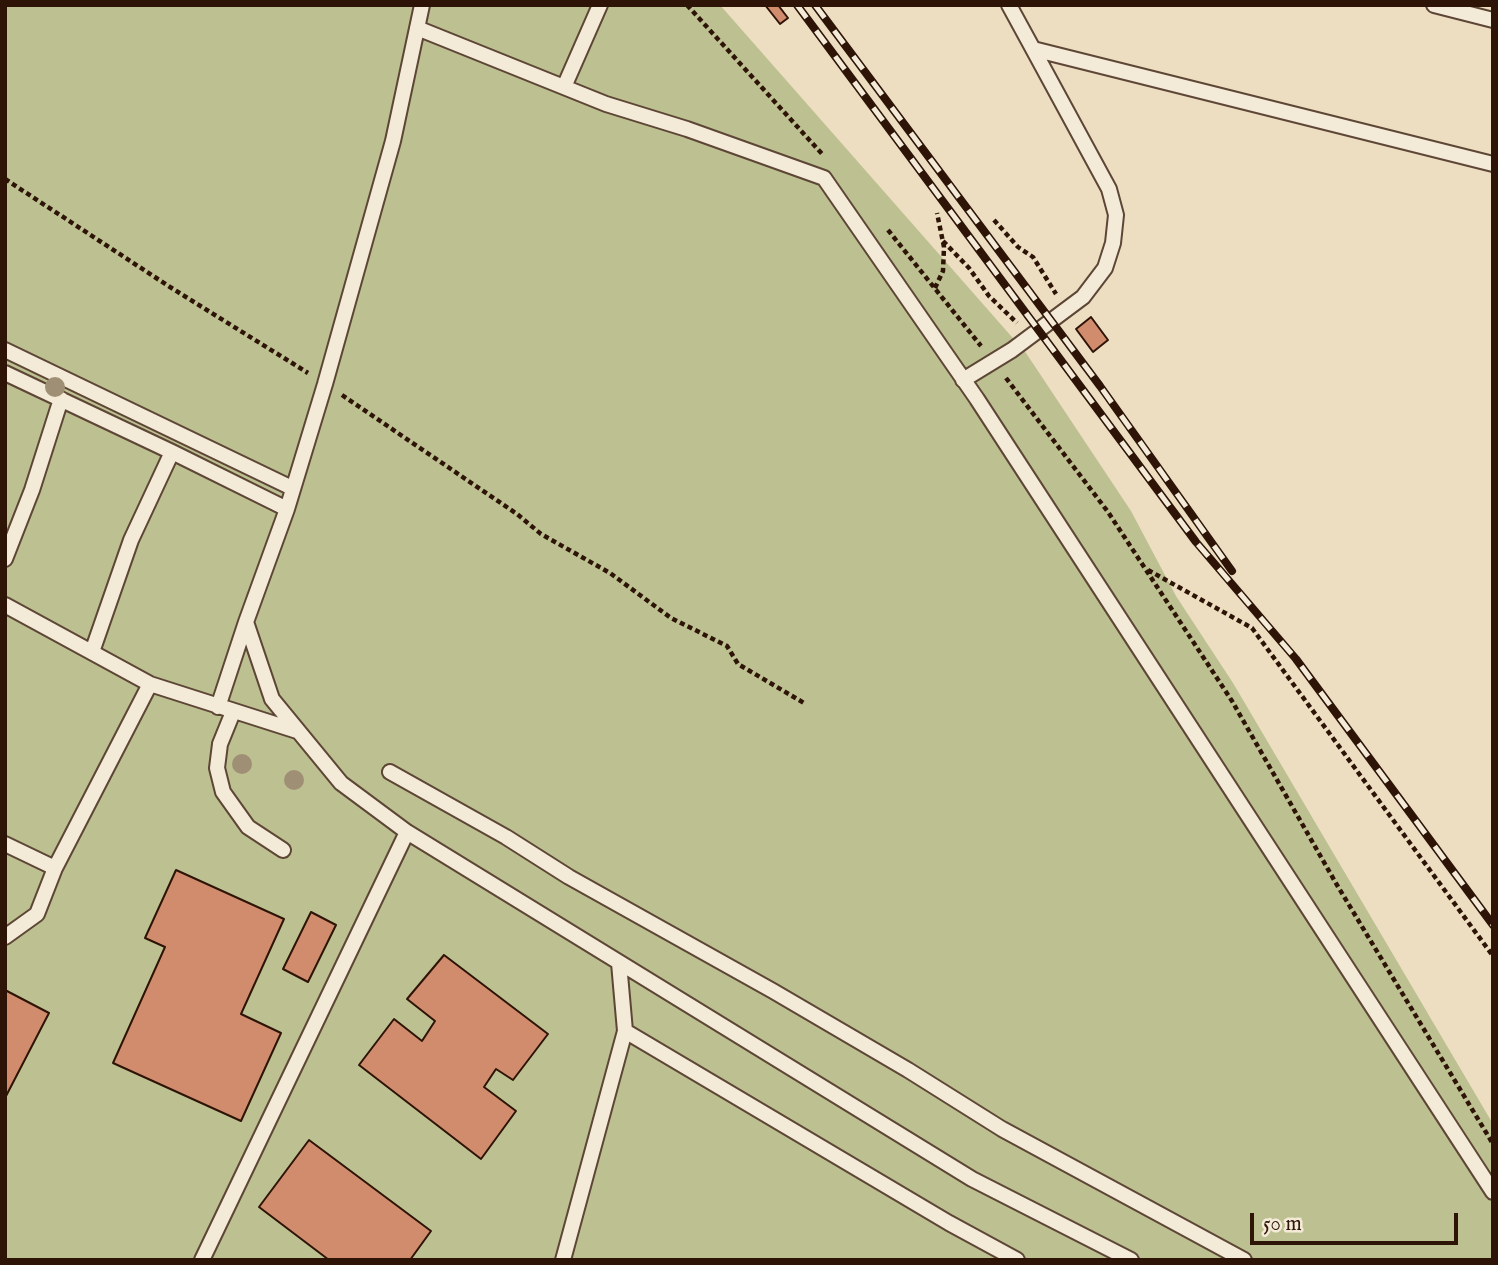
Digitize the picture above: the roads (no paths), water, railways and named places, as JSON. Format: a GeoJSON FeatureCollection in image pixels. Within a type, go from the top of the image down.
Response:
{"type":"FeatureCollection","features":[{"type":"Feature","properties":{"kind":"lane"},"geometry":{"type":"LineString","coordinates":[[218,706],[287,509],[325,384],[393,141],[422,5]]}},
{"type":"Feature","properties":{"kind":"lane"},"geometry":{"type":"LineString","coordinates":[[564,87],[600,5]]}},
{"type":"Feature","properties":{"kind":"lane"},"geometry":{"type":"LineString","coordinates":[[963,380],[1012,350],[1083,297],[1110,258],[1116,215],[1109,189],[1009,5]]}},
{"type":"Feature","properties":{"kind":"lane"},"geometry":{"type":"LineString","coordinates":[[1434,5],[1493,20]]}},
{"type":"Feature","properties":{"kind":"lane"},"geometry":{"type":"LineString","coordinates":[[417,27],[606,104],[824,178],[963,380],[1493,1192]]}},
{"type":"Feature","properties":{"kind":"lane"},"geometry":{"type":"LineString","coordinates":[[1033,49],[1493,164]]}},
{"type":"Feature","properties":{"kind":"lane"},"geometry":{"type":"LineString","coordinates":[[5,350],[292,488]]}},
{"type":"Feature","properties":{"kind":"lane"},"geometry":{"type":"LineString","coordinates":[[5,373],[287,509]]}},
{"type":"Feature","properties":{"kind":"lane"},"geometry":{"type":"LineString","coordinates":[[5,559],[32,490],[61,399]]}},
{"type":"Feature","properties":{"kind":"lane"},"geometry":{"type":"LineString","coordinates":[[92,652],[131,540],[172,452]]}},
{"type":"Feature","properties":{"kind":"lane"},"geometry":{"type":"LineString","coordinates":[[5,606],[150,684],[299,732]]}},
{"type":"Feature","properties":{"kind":"lane"},"geometry":{"type":"LineString","coordinates":[[246,622],[272,698],[341,783],[407,832],[972,1179],[1131,1260]]}},
{"type":"Feature","properties":{"kind":"lane"},"geometry":{"type":"LineString","coordinates":[[5,937],[37,914],[55,868],[150,684]]}},
{"type":"Feature","properties":{"kind":"lane"},"geometry":{"type":"LineString","coordinates":[[233,712],[220,744],[217,768],[223,792],[248,827],[283,850]]}},
{"type":"Feature","properties":{"kind":"lane"},"geometry":{"type":"LineString","coordinates":[[390,772],[506,837],[569,877],[773,991],[1002,1129],[1244,1260]]}},
{"type":"Feature","properties":{"kind":"lane"},"geometry":{"type":"LineString","coordinates":[[202,1260],[407,832]]}},
{"type":"Feature","properties":{"kind":"lane"},"geometry":{"type":"LineString","coordinates":[[5,844],[55,868]]}},
{"type":"Feature","properties":{"kind":"lane"},"geometry":{"type":"LineString","coordinates":[[563,1260],[625,1031],[619,962]]}},
{"type":"Feature","properties":{"kind":"lane"},"geometry":{"type":"LineString","coordinates":[[625,1031],[937,1216],[1017,1260]]}},
{"type":"Feature","properties":{"kind":"railway"},"geometry":{"type":"LineString","coordinates":[[797,5],[1196,542],[1296,659],[1493,925]]}},
{"type":"Feature","properties":{"kind":"railway"},"geometry":{"type":"LineString","coordinates":[[815,5],[1100,386],[1232,571]]}}]}
